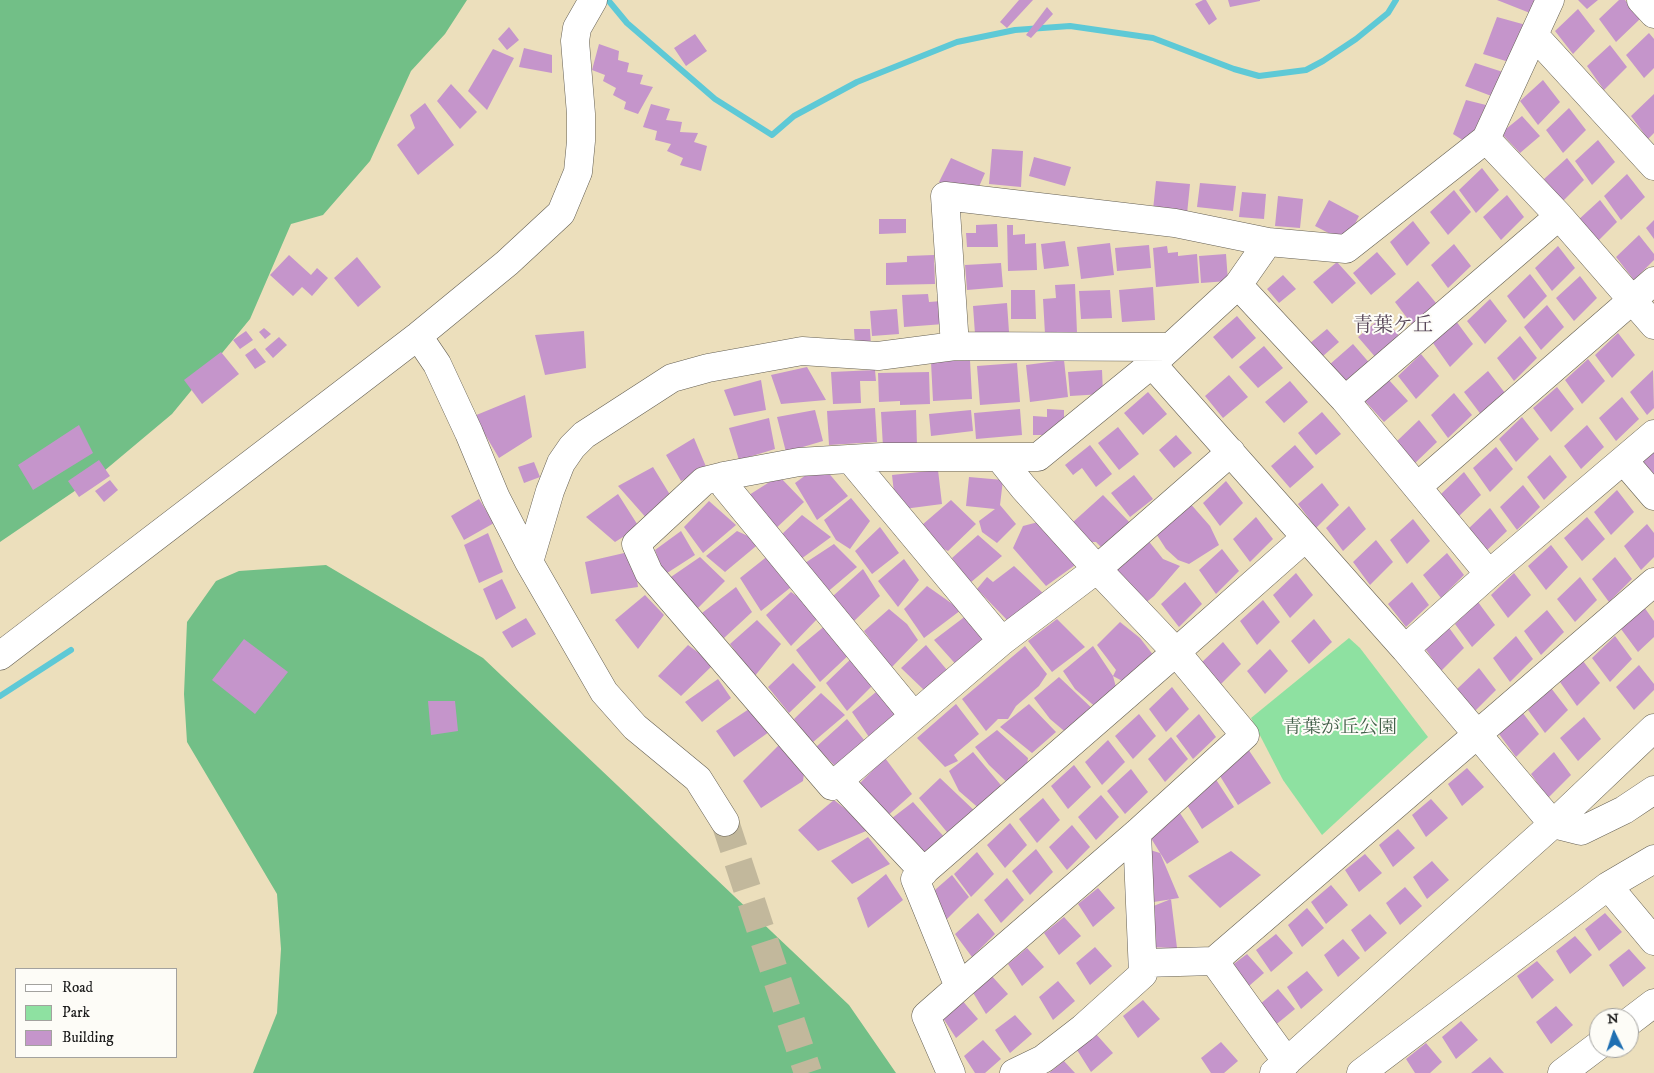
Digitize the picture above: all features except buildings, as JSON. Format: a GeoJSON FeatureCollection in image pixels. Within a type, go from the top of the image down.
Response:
{"type":"FeatureCollection","features":[{"type":"Feature","properties":{"kind":"street"},"geometry":{"type":"LineString","coordinates":[[0,656],[418,336],[507,263],[561,213],[578,172],[581,141],[581,114],[575,41],[577,28],[593,0]]}},
{"type":"Feature","properties":{"kind":"street"},"geometry":{"type":"LineString","coordinates":[[955,346],[945,196],[1175,223],[1268,242],[1346,249],[1486,139],[1550,0]]}},
{"type":"Feature","properties":{"kind":"street"},"geometry":{"type":"LineString","coordinates":[[1641,0],[1654,14]]}},
{"type":"Feature","properties":{"kind":"street"},"geometry":{"type":"LineString","coordinates":[[1534,36],[1654,166]]}},
{"type":"Feature","properties":{"kind":"street"},"geometry":{"type":"LineString","coordinates":[[1486,139],[1559,216],[1654,325]]}},
{"type":"Feature","properties":{"kind":"street"},"geometry":{"type":"LineString","coordinates":[[1345,400],[1559,216]]}},
{"type":"Feature","properties":{"kind":"street"},"geometry":{"type":"LineString","coordinates":[[1231,452],[1096,569],[1002,641],[832,786],[649,573],[636,544],[704,481],[724,476],[799,462],[1038,457],[1161,356],[1238,285],[1268,242]]}},
{"type":"Feature","properties":{"kind":"street"},"geometry":{"type":"LineString","coordinates":[[1417,487],[1654,281]]}},
{"type":"Feature","properties":{"kind":"street"},"geometry":{"type":"LineString","coordinates":[[1238,285],[1345,400],[1488,574]]}},
{"type":"Feature","properties":{"kind":"street"},"geometry":{"type":"LineString","coordinates":[[418,336],[437,364],[470,433],[496,498],[529,562],[604,692],[635,727],[698,779],[725,822]]}},
{"type":"Feature","properties":{"kind":"street"},"geometry":{"type":"LineString","coordinates":[[529,562],[550,491],[561,464],[572,447],[584,435],[672,378],[708,368],[802,351],[878,356],[955,346],[1161,356]]}},
{"type":"Feature","properties":{"kind":"street"},"geometry":{"type":"LineString","coordinates":[[1161,356],[1231,452],[1405,649],[1553,824],[1581,831],[1624,810],[1654,790]]}},
{"type":"Feature","properties":{"kind":"street"},"geometry":{"type":"LineString","coordinates":[[1405,649],[1488,574],[1654,434]]}},
{"type":"Feature","properties":{"kind":"street"},"geometry":{"type":"LineString","coordinates":[[952,1073],[926,1016],[1245,735],[1176,652],[1096,569],[1023,487],[1000,457]]}},
{"type":"Feature","properties":{"kind":"street"},"geometry":{"type":"LineString","coordinates":[[850,460],[1002,641]]}},
{"type":"Feature","properties":{"kind":"street"},"geometry":{"type":"LineString","coordinates":[[1624,461],[1654,496]]}},
{"type":"Feature","properties":{"kind":"street"},"geometry":{"type":"LineString","coordinates":[[724,476],[725,486],[914,716]]}},
{"type":"Feature","properties":{"kind":"street"},"geometry":{"type":"LineString","coordinates":[[959,987],[915,879],[1305,538]]}},
{"type":"Feature","properties":{"kind":"street"},"geometry":{"type":"LineString","coordinates":[[1144,963],[1214,962],[1654,582]]}},
{"type":"Feature","properties":{"kind":"street"},"geometry":{"type":"LineString","coordinates":[[1214,962],[1280,1068],[1553,824],[1654,728]]}},
{"type":"Feature","properties":{"kind":"street"},"geometry":{"type":"LineString","coordinates":[[839,781],[924,872]]}},
{"type":"Feature","properties":{"kind":"street"},"geometry":{"type":"LineString","coordinates":[[1014,1073],[1043,1059],[1083,1028],[1143,974],[1144,963],[1136,833]]}},
{"type":"Feature","properties":{"kind":"street"},"geometry":{"type":"LineString","coordinates":[[1361,1073],[1608,886],[1654,859]]}},
{"type":"Feature","properties":{"kind":"street"},"geometry":{"type":"LineString","coordinates":[[1608,886],[1654,941]]}},
{"type":"Feature","properties":{"kind":"street"},"geometry":{"type":"LineString","coordinates":[[1639,1014],[1654,1003]]}},
{"type":"Feature","properties":{"kind":"street"},"geometry":{"type":"LineString","coordinates":[[1562,1073],[1589,1053]]}},
{"type":"Feature","properties":{"kind":"green space"},"geometry":{"type":"Polygon","coordinates":[[[0,0],[467,0],[445,34],[411,71],[370,161],[323,215],[291,224],[250,319],[172,414],[104,471],[0,542],[0,0]]]}},
{"type":"Feature","properties":{"kind":"green space"},"geometry":{"type":"Polygon","coordinates":[[[326,565],[483,658],[849,1005],[896,1073],[253,1073],[277,1013],[281,949],[277,894],[187,742],[184,694],[187,622],[216,581],[239,571],[326,565]]]}},
{"type":"Feature","properties":{"kind":"green space","name":"青葉が丘公園"},"geometry":{"type":"Polygon","coordinates":[[[1349,638],[1360,648],[1428,737],[1322,835],[1283,780],[1251,718],[1349,638]]]}},
{"type":"Feature","properties":{"kind":"waterway"},"geometry":{"type":"LineString","coordinates":[[608,0],[627,23],[715,99],[772,135],[794,116],[857,82],[957,42],[1015,30],[1070,26],[1153,38],[1234,69],[1259,76],[1306,70],[1323,61],[1356,39],[1388,13],[1396,0]]}},
{"type":"Feature","properties":{"kind":"waterway"},"geometry":{"type":"LineString","coordinates":[[0,696],[71,650]]}},
{"type":"Feature","properties":{"kind":"tunnel"},"geometry":{"type":"LineString","coordinates":[[725,822],[808,1073]]}},
{"type":"Feature","properties":{"kind":"district","name":"青葉ケ丘"},"geometry":{"type":"Point","coordinates":[1393,327]}}]}
